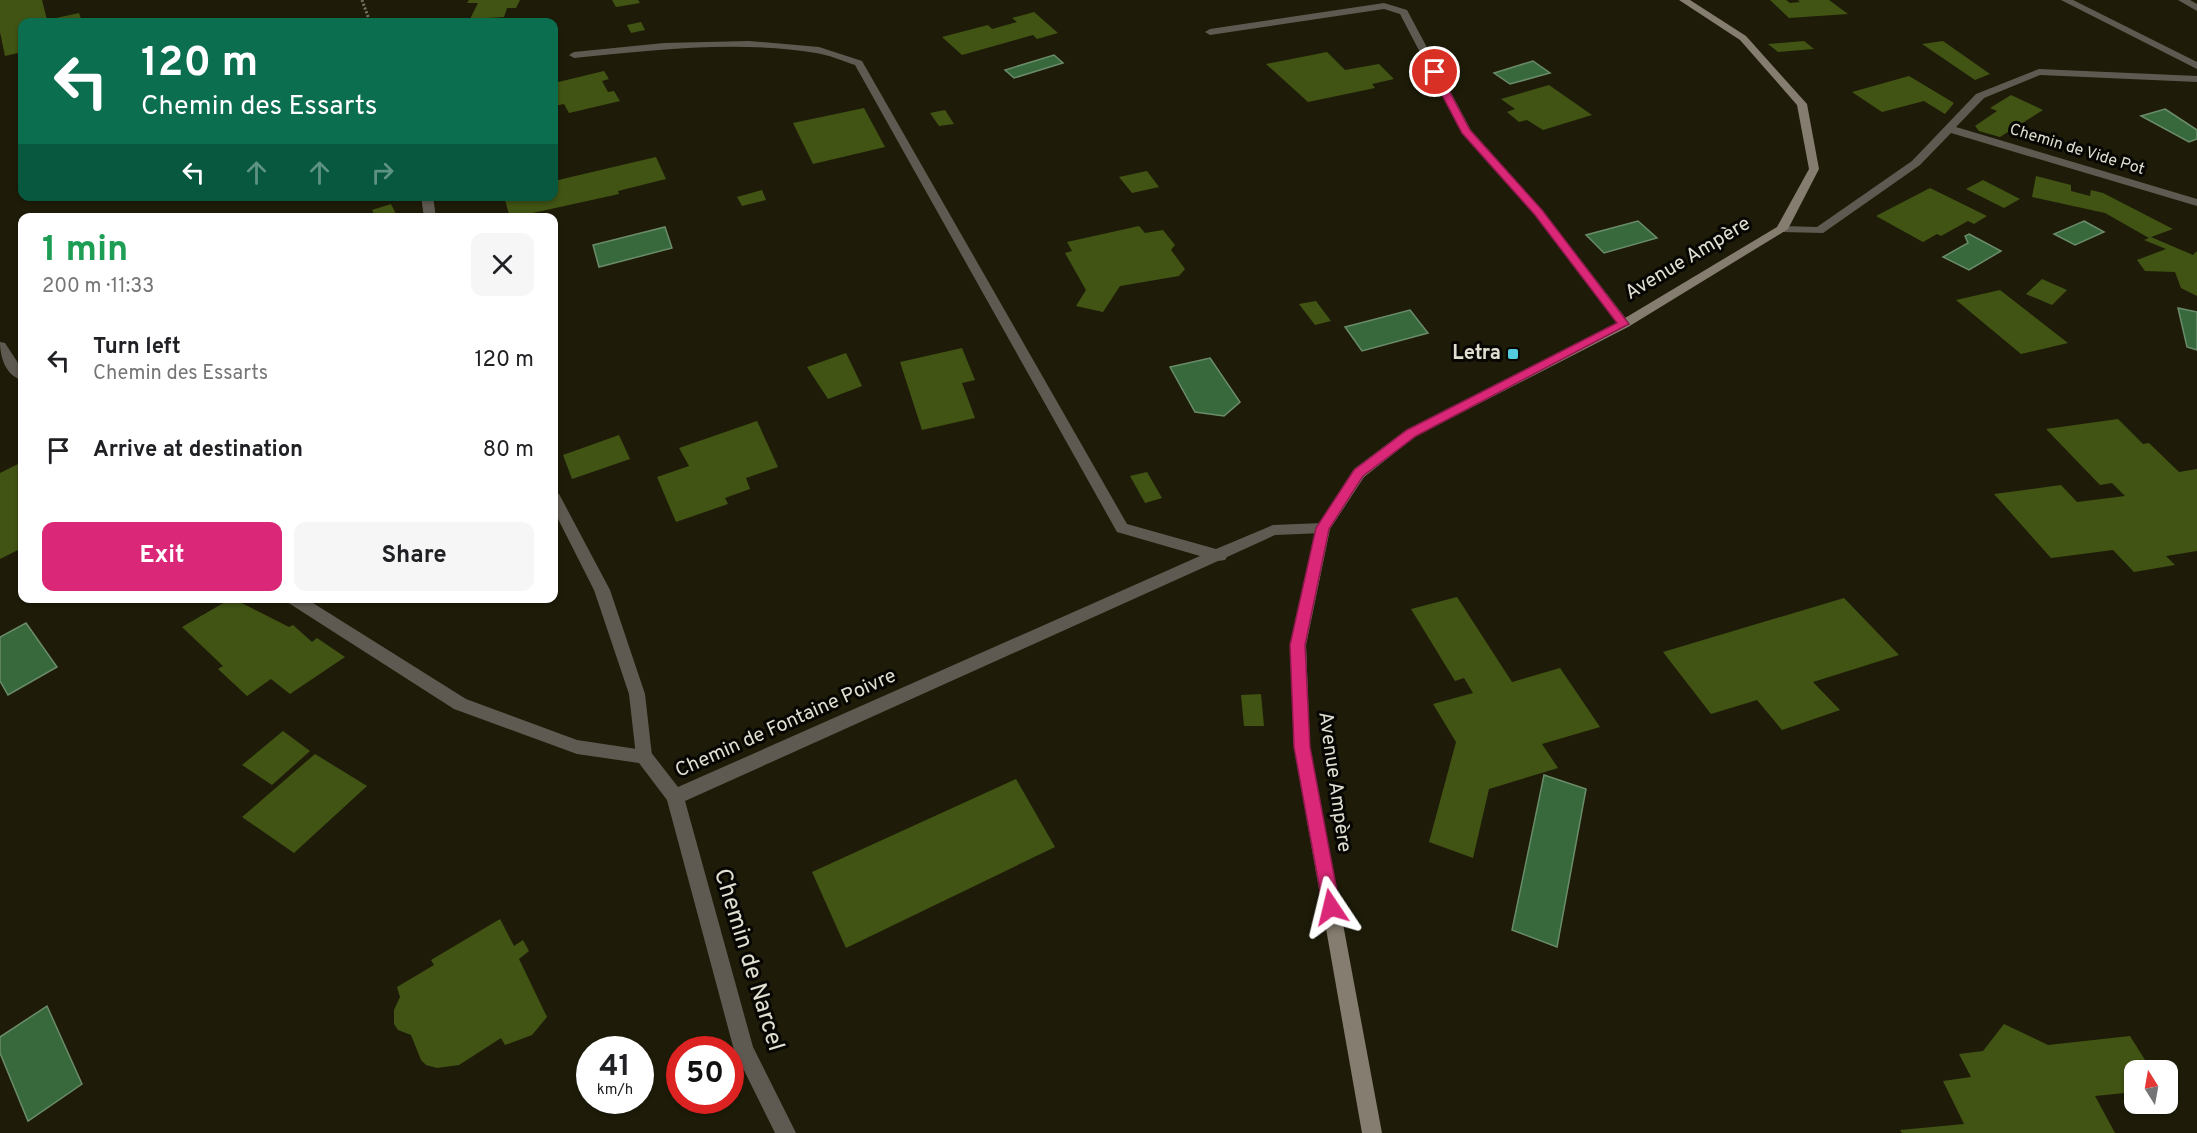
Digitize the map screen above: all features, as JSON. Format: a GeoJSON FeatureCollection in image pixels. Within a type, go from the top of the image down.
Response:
{"type":"FeatureCollection","features":[{"type":"Feature","properties":{"kind":"main road","name":"Avenue Ampère"},"geometry":{"type":"LineString","coordinates":[[1372,1133],[1302,747],[1298,645],[1323,528],[1359,473],[1411,433],[1624,324],[1782,229],[1814,169],[1802,104],[1743,38],[1684,0]]}},
{"type":"Feature","properties":{"kind":"street"},"geometry":{"type":"LineString","coordinates":[[2066,0],[2197,66]]}},
{"type":"Feature","properties":{"kind":"street"},"geometry":{"type":"LineString","coordinates":[[2183,0],[2197,8]]}},
{"type":"Feature","properties":{"kind":"street"},"geometry":{"type":"LineString","coordinates":[[1210,32],[1384,6],[1404,12],[1466,131],[1539,212],[1624,324]]}},
{"type":"Feature","properties":{"kind":"street"},"geometry":{"type":"LineString","coordinates":[[574,55],[664,46],[749,44],[819,50],[859,63],[1122,528],[1220,556]]}},
{"type":"Feature","properties":{"kind":"street"},"geometry":{"type":"LineString","coordinates":[[1782,229],[1819,231],[1916,163],[1980,96],[2039,72],[2197,79]]}},
{"type":"Feature","properties":{"kind":"street","name":"Chemin de Vide Pot"},"geometry":{"type":"LineString","coordinates":[[1947,128],[2197,203]]}},
{"type":"Feature","properties":{"kind":"street"},"geometry":{"type":"LineString","coordinates":[[0,346],[18,372]]}},
{"type":"Feature","properties":{"kind":"street"},"geometry":{"type":"LineString","coordinates":[[558,506],[602,590],[637,694],[644,756]]}},
{"type":"Feature","properties":{"kind":"street","name":"Chemin de Fontaine Poivre"},"geometry":{"type":"LineString","coordinates":[[300,603],[460,704],[577,747],[644,756],[675,797],[1274,530],[1323,528]]}},
{"type":"Feature","properties":{"kind":"street","name":"Chemin de Narcel"},"geometry":{"type":"LineString","coordinates":[[675,797],[744,1050],[786,1133]]}},
{"type":"Feature","properties":{"kind":"path"},"geometry":{"type":"LineString","coordinates":[[362,0],[369,18]]}},
{"type":"Feature","properties":{"kind":"shaded area"},"geometry":{"type":"Polygon","coordinates":[[[1054,55],[1063,63],[1014,78],[1005,70],[1054,55]]]}},
{"type":"Feature","properties":{"kind":"shaded area"},"geometry":{"type":"Polygon","coordinates":[[[1533,61],[1550,73],[1510,84],[1494,73],[1533,61]]]}},
{"type":"Feature","properties":{"kind":"shaded area"},"geometry":{"type":"Polygon","coordinates":[[[2165,109],[2197,130],[2197,139],[2189,142],[2141,116],[2165,109]]]}},
{"type":"Feature","properties":{"kind":"shaded area"},"geometry":{"type":"Polygon","coordinates":[[[1638,221],[1657,238],[1604,253],[1586,235],[1638,221]]]}},
{"type":"Feature","properties":{"kind":"shaded area"},"geometry":{"type":"Polygon","coordinates":[[[2084,221],[2104,232],[2075,245],[2054,234],[2084,221]]]}},
{"type":"Feature","properties":{"kind":"shaded area"},"geometry":{"type":"Polygon","coordinates":[[[665,227],[672,248],[599,267],[593,245],[665,227]]]}},
{"type":"Feature","properties":{"kind":"shaded area"},"geometry":{"type":"Polygon","coordinates":[[[1969,234],[2001,251],[1969,270],[1943,257],[1968,243],[1965,236],[1969,234]]]}},
{"type":"Feature","properties":{"kind":"shaded area"},"geometry":{"type":"Polygon","coordinates":[[[2178,308],[2197,312],[2197,350],[2187,347],[2178,308]]]}},
{"type":"Feature","properties":{"kind":"shaded area"},"geometry":{"type":"Polygon","coordinates":[[[1410,310],[1428,333],[1362,351],[1345,327],[1410,310]]]}},
{"type":"Feature","properties":{"kind":"shaded area"},"geometry":{"type":"Polygon","coordinates":[[[1210,358],[1240,402],[1224,416],[1195,412],[1170,367],[1210,358]]]}},
{"type":"Feature","properties":{"kind":"shaded area"},"geometry":{"type":"Polygon","coordinates":[[[26,623],[57,667],[8,695],[0,681],[0,637],[26,623]]]}},
{"type":"Feature","properties":{"kind":"shaded area"},"geometry":{"type":"Polygon","coordinates":[[[1544,775],[1586,789],[1557,947],[1512,930],[1544,775]]]}},
{"type":"Feature","properties":{"kind":"shaded area"},"geometry":{"type":"Polygon","coordinates":[[[47,1006],[82,1084],[28,1121],[0,1053],[0,1037],[47,1006]]]}},
{"type":"Feature","properties":{"kind":"building"},"geometry":{"type":"Polygon","coordinates":[[[0,0],[42,0],[46,18],[18,18],[18,53],[5,56],[0,32],[0,0]]]}},
{"type":"Feature","properties":{"kind":"building"},"geometry":{"type":"Polygon","coordinates":[[[469,0],[520,0],[516,8],[507,8],[504,17],[487,18],[470,18],[478,3],[467,3],[469,0]]]}},
{"type":"Feature","properties":{"kind":"building"},"geometry":{"type":"Polygon","coordinates":[[[612,0],[638,0],[640,3],[616,7],[612,0]]]}},
{"type":"Feature","properties":{"kind":"building"},"geometry":{"type":"Polygon","coordinates":[[[1770,0],[1786,0],[1790,3],[1800,2],[1798,0],[1829,0],[1848,14],[1789,18],[1770,0]]]}},
{"type":"Feature","properties":{"kind":"building"},"geometry":{"type":"Polygon","coordinates":[[[1034,12],[1058,33],[1037,39],[1033,35],[962,55],[942,37],[988,25],[992,29],[1017,22],[1012,18],[1034,12]]]}},
{"type":"Feature","properties":{"kind":"building"},"geometry":{"type":"Polygon","coordinates":[[[79,13],[81,18],[56,18],[79,13]]]}},
{"type":"Feature","properties":{"kind":"building"},"geometry":{"type":"Polygon","coordinates":[[[641,22],[645,30],[631,33],[627,25],[641,22]]]}},
{"type":"Feature","properties":{"kind":"building"},"geometry":{"type":"Polygon","coordinates":[[[1804,41],[1814,49],[1778,52],[1768,44],[1804,41]]]}},
{"type":"Feature","properties":{"kind":"building"},"geometry":{"type":"Polygon","coordinates":[[[1943,41],[1990,74],[1975,80],[1922,44],[1943,41]]]}},
{"type":"Feature","properties":{"kind":"building"},"geometry":{"type":"Polygon","coordinates":[[[1327,52],[1345,70],[1379,64],[1394,79],[1372,84],[1375,88],[1308,102],[1266,64],[1327,52]]]}},
{"type":"Feature","properties":{"kind":"building"},"geometry":{"type":"Polygon","coordinates":[[[604,71],[609,79],[602,81],[608,92],[614,91],[620,101],[569,113],[564,104],[558,105],[558,82],[604,71]]]}},
{"type":"Feature","properties":{"kind":"building"},"geometry":{"type":"Polygon","coordinates":[[[1909,76],[1954,103],[1945,114],[1924,101],[1882,112],[1852,92],[1909,76]]]}},
{"type":"Feature","properties":{"kind":"building"},"geometry":{"type":"Polygon","coordinates":[[[1549,85],[1592,115],[1543,130],[1527,120],[1519,122],[1507,112],[1515,109],[1501,99],[1549,85]]]}},
{"type":"Feature","properties":{"kind":"building"},"geometry":{"type":"Polygon","coordinates":[[[2011,95],[2043,110],[2000,137],[1979,131],[1975,126],[1997,111],[1990,108],[2011,95]]]}},
{"type":"Feature","properties":{"kind":"building"},"geometry":{"type":"Polygon","coordinates":[[[864,108],[885,147],[813,164],[793,123],[864,108]]]}},
{"type":"Feature","properties":{"kind":"building"},"geometry":{"type":"Polygon","coordinates":[[[945,110],[954,124],[939,126],[930,113],[945,110]]]}},
{"type":"Feature","properties":{"kind":"building"},"geometry":{"type":"Polygon","coordinates":[[[656,157],[666,179],[618,191],[619,194],[533,213],[509,213],[505,201],[558,201],[558,180],[656,157]]]}},
{"type":"Feature","properties":{"kind":"building"},"geometry":{"type":"Polygon","coordinates":[[[1147,171],[1159,187],[1132,193],[1119,177],[1147,171]]]}},
{"type":"Feature","properties":{"kind":"building"},"geometry":{"type":"Polygon","coordinates":[[[2036,176],[2071,185],[2071,191],[2090,196],[2091,190],[2103,193],[2173,229],[2151,237],[2193,255],[2197,251],[2197,296],[2181,288],[2175,272],[2145,271],[2137,260],[2166,249],[2144,240],[2149,238],[2105,213],[2032,197],[2036,176]]]}},
{"type":"Feature","properties":{"kind":"building"},"geometry":{"type":"Polygon","coordinates":[[[1983,180],[2020,199],[2004,208],[1966,189],[1983,180]]]}},
{"type":"Feature","properties":{"kind":"building"},"geometry":{"type":"Polygon","coordinates":[[[1930,188],[1987,216],[1974,224],[1968,221],[1941,236],[1937,234],[1923,242],[1876,216],[1930,188]]]}},
{"type":"Feature","properties":{"kind":"building"},"geometry":{"type":"Polygon","coordinates":[[[762,190],[766,200],[742,206],[737,197],[762,190]]]}},
{"type":"Feature","properties":{"kind":"building"},"geometry":{"type":"Polygon","coordinates":[[[391,204],[396,213],[374,213],[372,210],[391,204]]]}},
{"type":"Feature","properties":{"kind":"building"},"geometry":{"type":"Polygon","coordinates":[[[1139,226],[1145,233],[1163,230],[1175,245],[1171,250],[1185,269],[1179,276],[1120,286],[1103,312],[1076,306],[1086,290],[1065,253],[1072,251],[1067,242],[1139,226]]]}},
{"type":"Feature","properties":{"kind":"building"},"geometry":{"type":"Polygon","coordinates":[[[2042,279],[2067,290],[2052,305],[2026,294],[2042,279]]]}},
{"type":"Feature","properties":{"kind":"building"},"geometry":{"type":"Polygon","coordinates":[[[2000,290],[2068,343],[2021,354],[1956,300],[2000,290]]]}},
{"type":"Feature","properties":{"kind":"building"},"geometry":{"type":"Polygon","coordinates":[[[1316,301],[1331,321],[1315,325],[1299,304],[1316,301]]]}},
{"type":"Feature","properties":{"kind":"building"},"geometry":{"type":"Polygon","coordinates":[[[962,348],[975,380],[962,383],[975,418],[922,430],[900,362],[962,348]]]}},
{"type":"Feature","properties":{"kind":"building"},"geometry":{"type":"Polygon","coordinates":[[[846,353],[862,386],[828,399],[807,367],[846,353]]]}},
{"type":"Feature","properties":{"kind":"building"},"geometry":{"type":"Polygon","coordinates":[[[2118,419],[2143,444],[2149,443],[2179,472],[2197,469],[2197,551],[2166,556],[2175,565],[2134,572],[2113,550],[2051,558],[1994,494],[2061,485],[2077,502],[2125,496],[2112,483],[2100,485],[2046,429],[2118,419]]]}},
{"type":"Feature","properties":{"kind":"building"},"geometry":{"type":"Polygon","coordinates":[[[757,421],[778,467],[746,478],[750,489],[725,498],[728,504],[676,522],[657,477],[689,466],[679,448],[757,421]]]}},
{"type":"Feature","properties":{"kind":"building"},"geometry":{"type":"Polygon","coordinates":[[[619,435],[630,459],[572,479],[563,455],[619,435]]]}},
{"type":"Feature","properties":{"kind":"building"},"geometry":{"type":"Polygon","coordinates":[[[18,464],[18,550],[0,559],[0,473],[18,464]]]}},
{"type":"Feature","properties":{"kind":"building"},"geometry":{"type":"Polygon","coordinates":[[[1147,472],[1162,498],[1145,503],[1130,476],[1147,472]]]}},
{"type":"Feature","properties":{"kind":"building"},"geometry":{"type":"Polygon","coordinates":[[[1457,597],[1512,682],[1560,668],[1600,727],[1542,744],[1558,768],[1489,789],[1473,858],[1429,842],[1456,742],[1433,704],[1473,693],[1464,678],[1455,681],[1411,609],[1457,597]]]}},
{"type":"Feature","properties":{"kind":"building"},"geometry":{"type":"Polygon","coordinates":[[[1844,598],[1899,655],[1813,682],[1840,710],[1782,730],[1757,700],[1711,714],[1663,652],[1844,598]]]}},
{"type":"Feature","properties":{"kind":"building"},"geometry":{"type":"Polygon","coordinates":[[[223,603],[242,603],[289,627],[293,625],[312,642],[317,638],[345,657],[290,694],[271,679],[247,696],[218,669],[223,666],[182,627],[223,603]]]}},
{"type":"Feature","properties":{"kind":"building"},"geometry":{"type":"Polygon","coordinates":[[[1261,694],[1264,726],[1244,726],[1241,695],[1261,694]]]}},
{"type":"Feature","properties":{"kind":"building"},"geometry":{"type":"Polygon","coordinates":[[[283,731],[310,751],[272,785],[242,765],[283,731]]]}},
{"type":"Feature","properties":{"kind":"building"},"geometry":{"type":"Polygon","coordinates":[[[315,754],[367,786],[294,853],[242,817],[315,754]]]}},
{"type":"Feature","properties":{"kind":"building"},"geometry":{"type":"Polygon","coordinates":[[[1016,779],[1055,847],[846,948],[812,872],[1016,779]]]}},
{"type":"Feature","properties":{"kind":"building"},"geometry":{"type":"Polygon","coordinates":[[[500,919],[514,946],[523,940],[529,951],[519,959],[547,1017],[532,1035],[505,1045],[501,1038],[459,1065],[437,1068],[426,1065],[421,1060],[411,1035],[398,1030],[394,1024],[394,1010],[400,997],[397,987],[434,965],[431,960],[500,919]]]}},
{"type":"Feature","properties":{"kind":"building"},"geometry":{"type":"Polygon","coordinates":[[[2004,1024],[2048,1045],[2130,1036],[2145,1060],[2124,1060],[2124,1093],[2095,1096],[2115,1133],[1902,1133],[1900,1130],[1964,1124],[1943,1081],[1971,1077],[1959,1054],[1983,1051],[2004,1024]]]}},
{"type":"Feature","properties":{"kind":"place","name":"Letra"},"geometry":{"type":"Point","coordinates":[1513,354]}},
{"type":"Feature","properties":{"kind":"route"},"geometry":{"type":"LineString","coordinates":[[1331,907],[1302,747],[1298,645],[1323,528],[1359,473],[1411,433],[1624,324],[1539,212],[1466,131],[1435,72]]}}]}
